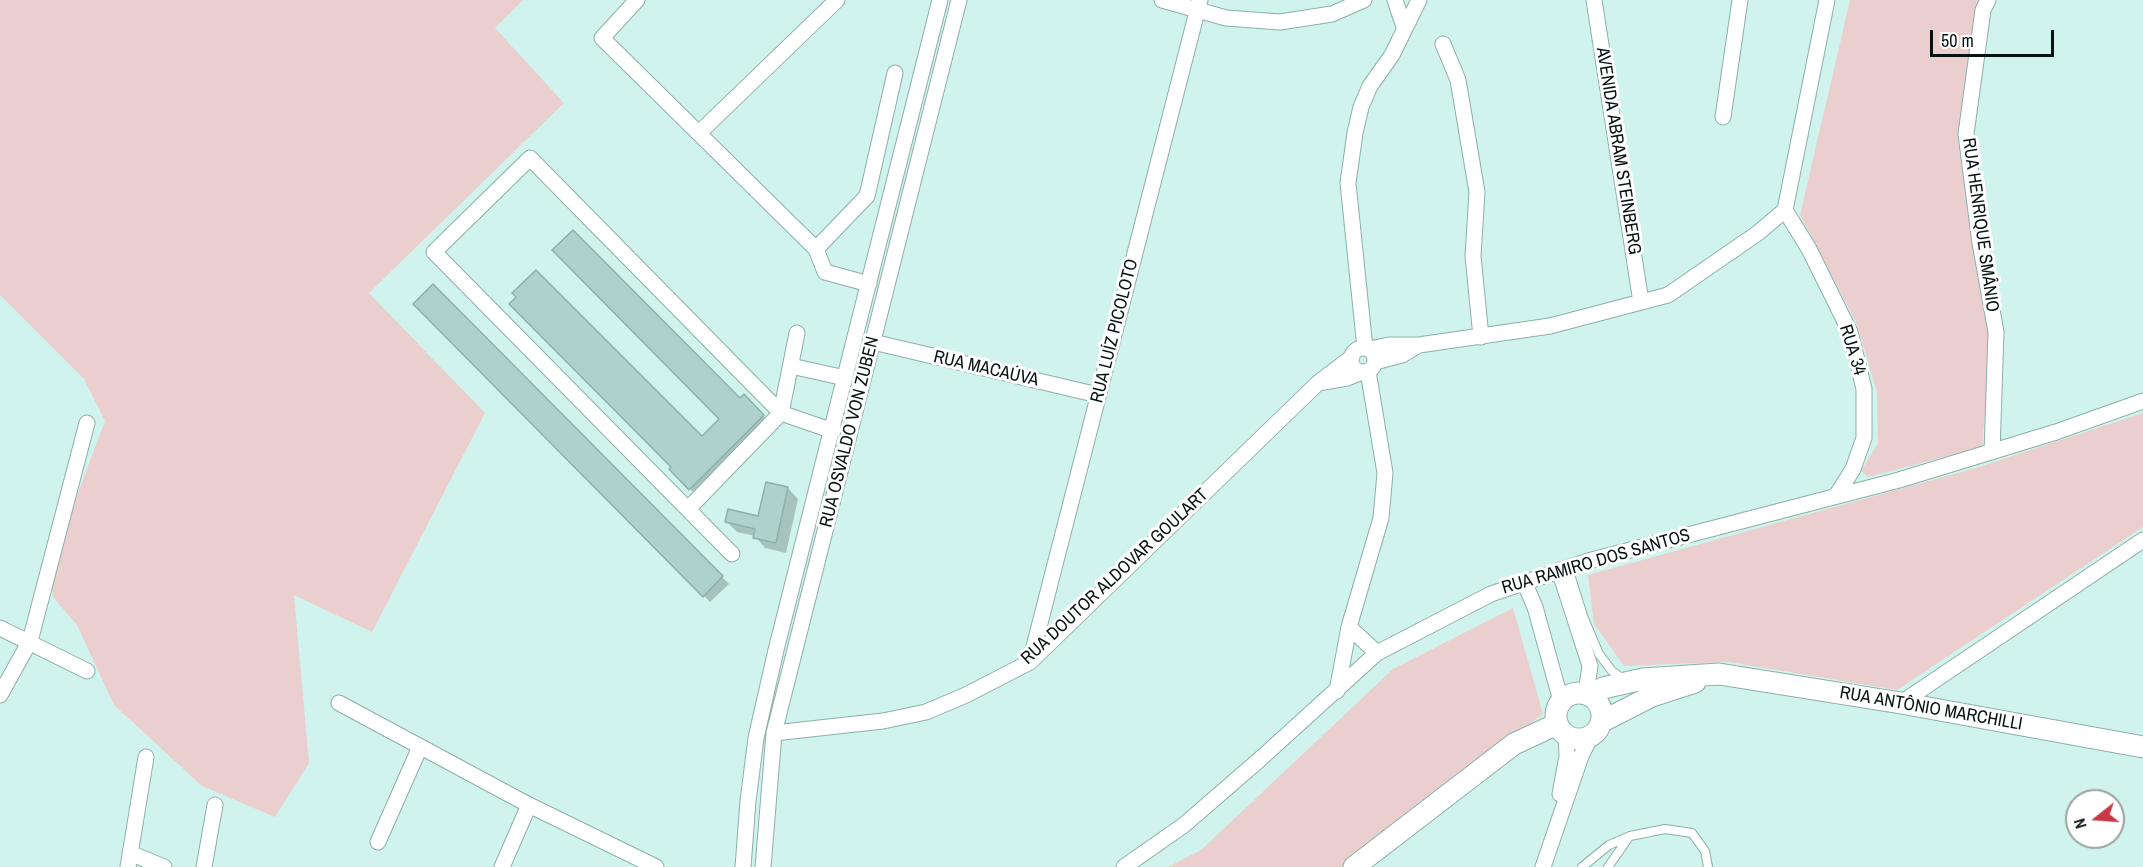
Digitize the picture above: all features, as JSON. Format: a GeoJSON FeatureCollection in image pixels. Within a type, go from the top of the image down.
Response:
{"type":"FeatureCollection","features":[{"type":"Feature","properties":{"kind":"street"},"geometry":{"type":"LineString","coordinates":[[638,0],[602,38],[816,249],[825,272],[869,284]]}},
{"type":"Feature","properties":{"kind":"street"},"geometry":{"type":"LineString","coordinates":[[699,133],[837,0]]}},
{"type":"Feature","properties":{"kind":"street","name":"RUA OSVALDO VON ZUBEN"},"geometry":{"type":"LineString","coordinates":[[743,867],[747,801],[756,738],[776,650],[940,0]]}},
{"type":"Feature","properties":{"kind":"street","name":"RUA OSVALDO VON ZUBEN"},"geometry":{"type":"LineString","coordinates":[[763,867],[774,733],[959,0]]}},
{"type":"Feature","properties":{"kind":"street"},"geometry":{"type":"LineString","coordinates":[[1162,0],[1199,5],[1226,18],[1280,22],[1332,14],[1364,0]]}},
{"type":"Feature","properties":{"kind":"street"},"geometry":{"type":"LineString","coordinates":[[1395,0],[1404,27]]}},
{"type":"Feature","properties":{"kind":"street"},"geometry":{"type":"LineString","coordinates":[[1338,691],[1349,627],[1381,518],[1385,473],[1368,360],[1348,183],[1361,107],[1370,86],[1392,56],[1419,0]]}},
{"type":"Feature","properties":{"kind":"street","name":"AVENIDA ABRAM STEINBERG"},"geometry":{"type":"LineString","coordinates":[[1594,0],[1641,302]]}},
{"type":"Feature","properties":{"kind":"street"},"geometry":{"type":"LineString","coordinates":[[1723,117],[1740,0]]}},
{"type":"Feature","properties":{"kind":"street"},"geometry":{"type":"LineString","coordinates":[[1318,383],[1347,378],[1368,360],[1402,355],[1419,345],[1550,326],[1668,295],[1758,233],[1785,210],[1827,0]]}},
{"type":"Feature","properties":{"kind":"street","name":"RUA HENRIQUE SMÂNIO"},"geometry":{"type":"LineString","coordinates":[[1988,0],[1983,10],[1966,134],[1980,243],[1995,332],[1992,452]]}},
{"type":"Feature","properties":{"kind":"street","name":"RUA LUÍZ PICOLOTO"},"geometry":{"type":"LineString","coordinates":[[1030,662],[1199,5]]}},
{"type":"Feature","properties":{"kind":"street"},"geometry":{"type":"LineString","coordinates":[[1443,44],[1458,80],[1476,192],[1473,256],[1481,337]]}},
{"type":"Feature","properties":{"kind":"street"},"geometry":{"type":"LineString","coordinates":[[816,249],[867,196],[895,73]]}},
{"type":"Feature","properties":{"kind":"street"},"geometry":{"type":"LineString","coordinates":[[732,554],[434,252],[530,158],[781,413],[833,431]]}},
{"type":"Feature","properties":{"kind":"street","name":"RUA 34"},"geometry":{"type":"LineString","coordinates":[[1785,210],[1809,249],[1850,332],[1864,389],[1864,438],[1853,469],[1836,496]]}},
{"type":"Feature","properties":{"kind":"street"},"geometry":{"type":"LineString","coordinates":[[687,509],[781,413],[797,333]]}},
{"type":"Feature","properties":{"kind":"street","name":"RUA MACAÚVA"},"geometry":{"type":"LineString","coordinates":[[873,342],[1098,395]]}},
{"type":"Feature","properties":{"kind":"street","name":"RUA DOUTOR ALDOVAR GOULART"},"geometry":{"type":"LineString","coordinates":[[774,733],[883,721],[926,712],[966,695],[1030,662],[1318,383],[1352,357],[1354,352],[1368,360]]}},
{"type":"Feature","properties":{"kind":"street"},"geometry":{"type":"LineString","coordinates":[[791,366],[845,378]]}},
{"type":"Feature","properties":{"kind":"street","name":"RUA RAMIRO DOS SANTOS"},"geometry":{"type":"LineString","coordinates":[[1124,867],[1184,825],[1338,691],[1377,653],[1491,594],[1560,570],[1992,452],[2143,401]]}},
{"type":"Feature","properties":{"kind":"street"},"geometry":{"type":"LineString","coordinates":[[0,695],[30,641],[87,423]]}},
{"type":"Feature","properties":{"kind":"street"},"geometry":{"type":"LineString","coordinates":[[1901,703],[2143,540]]}},
{"type":"Feature","properties":{"kind":"street"},"geometry":{"type":"LineString","coordinates":[[1543,867],[1554,829],[1567,756],[1556,716],[1579,696],[1590,666],[1560,570]]}},
{"type":"Feature","properties":{"kind":"street"},"geometry":{"type":"LineString","coordinates":[[1524,582],[1579,696],[1602,712],[1554,829]]}},
{"type":"Feature","properties":{"kind":"street"},"geometry":{"type":"LineString","coordinates":[[1349,627],[1377,653]]}},
{"type":"Feature","properties":{"kind":"street"},"geometry":{"type":"LineString","coordinates":[[0,628],[87,671]]}},
{"type":"Feature","properties":{"kind":"street","name":"RUA ANTÔNIO MARCHILLI"},"geometry":{"type":"LineString","coordinates":[[1596,729],[1652,696],[1719,674]]}},
{"type":"Feature","properties":{"kind":"street","name":"RUA ANTÔNIO MARCHILLI"},"geometry":{"type":"LineString","coordinates":[[1579,696],[1642,679],[1719,674],[1901,703],[2143,747]]}},
{"type":"Feature","properties":{"kind":"street"},"geometry":{"type":"LineString","coordinates":[[339,703],[635,863],[656,867]]}},
{"type":"Feature","properties":{"kind":"street"},"geometry":{"type":"LineString","coordinates":[[1354,867],[1514,744],[1561,730],[1578,739],[1596,729]]}},
{"type":"Feature","properties":{"kind":"street"},"geometry":{"type":"LineString","coordinates":[[378,842],[420,747]]}},
{"type":"Feature","properties":{"kind":"street"},"geometry":{"type":"LineString","coordinates":[[146,756],[129,860],[164,867]]}},
{"type":"Feature","properties":{"kind":"street"},"geometry":{"type":"LineString","coordinates":[[204,867],[215,805]]}},
{"type":"Feature","properties":{"kind":"street"},"geometry":{"type":"LineString","coordinates":[[502,867],[529,805]]}},
{"type":"Feature","properties":{"kind":"lane"},"geometry":{"type":"LineString","coordinates":[[1560,570],[1599,654],[1612,671],[1622,679],[1642,679]]}},
{"type":"Feature","properties":{"kind":"lane"},"geometry":{"type":"LineString","coordinates":[[1582,867],[1609,845],[1630,836],[1659,829],[1692,833],[1705,851],[1708,867]]}},
{"type":"Feature","properties":{"kind":"lane"},"geometry":{"type":"LineString","coordinates":[[1608,867],[1630,836]]}},
{"type":"Feature","properties":{"kind":"shaded area"},"geometry":{"type":"Polygon","coordinates":[[[0,0],[523,0],[495,28],[564,103],[369,293],[485,413],[372,632],[294,595],[309,763],[275,817],[202,786],[114,705],[77,625],[53,597],[50,567],[105,421],[84,379],[0,295],[0,0]]]}},
{"type":"Feature","properties":{"kind":"shaded area"},"geometry":{"type":"Polygon","coordinates":[[[1850,0],[1983,0],[1960,132],[1991,343],[1982,447],[1868,477],[1861,471],[1878,443],[1877,392],[1856,322],[1800,215],[1850,0]]]}},
{"type":"Feature","properties":{"kind":"shaded area"},"geometry":{"type":"Polygon","coordinates":[[[2143,413],[2143,527],[1897,690],[1729,662],[1624,666],[1594,624],[1588,575],[1976,468],[2143,413]]]}},
{"type":"Feature","properties":{"kind":"shaded area"},"geometry":{"type":"Polygon","coordinates":[[[1513,608],[1543,714],[1341,867],[1168,867],[1201,850],[1393,669],[1513,608]]]}},
{"type":"Feature","properties":{"kind":"building"},"geometry":{"type":"Polygon","coordinates":[[[573,230],[740,398],[744,394],[764,415],[689,490],[669,469],[671,467],[509,304],[516,297],[512,293],[536,270],[702,436],[719,419],[552,250],[573,230]]]}},
{"type":"Feature","properties":{"kind":"building"},"geometry":{"type":"Polygon","coordinates":[[[433,284],[723,576],[703,597],[413,304],[433,284]]]}},
{"type":"Feature","properties":{"kind":"building"},"geometry":{"type":"Polygon","coordinates":[[[766,482],[788,487],[776,543],[753,538],[755,529],[725,522],[728,509],[758,516],[766,482]]]}}]}
